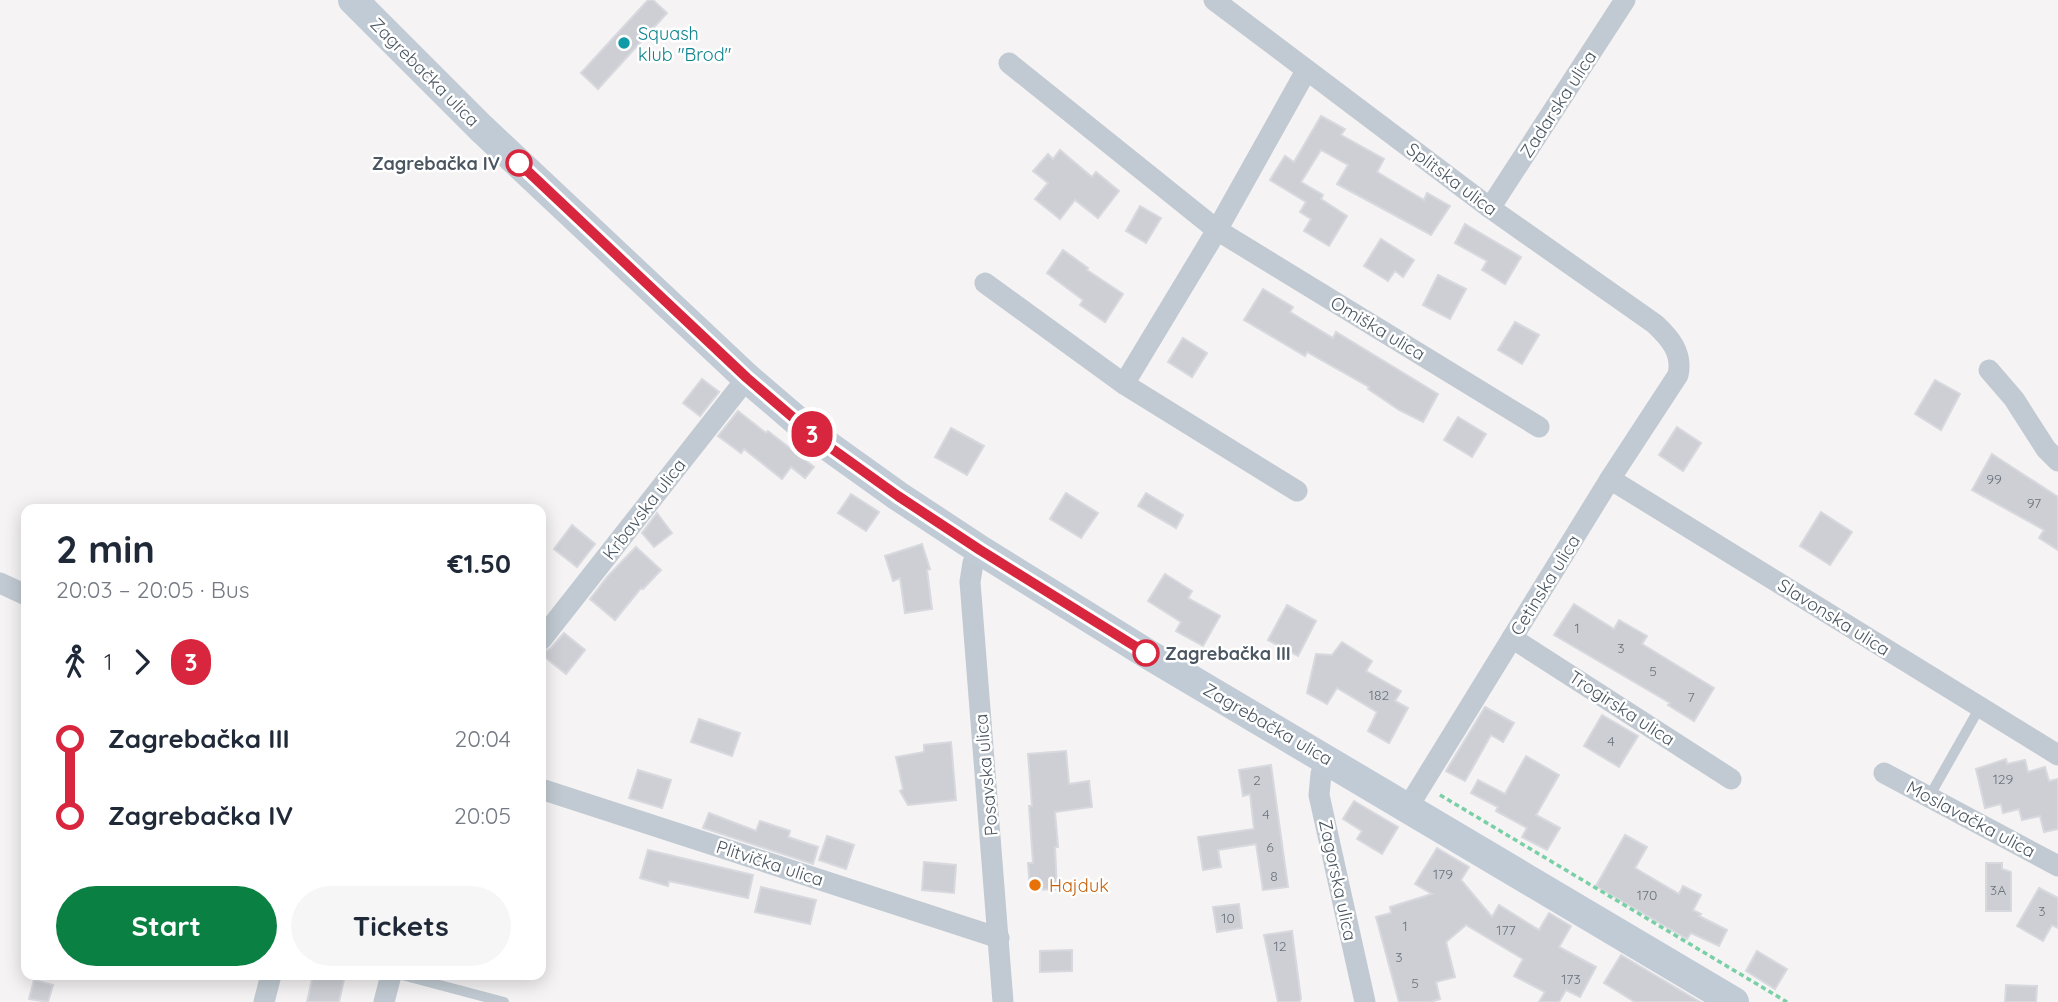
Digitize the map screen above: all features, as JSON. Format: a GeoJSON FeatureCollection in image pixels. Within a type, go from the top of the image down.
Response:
{"type":"FeatureCollection","features":[{"type":"Feature","properties":{"kind":"main road","name":"Zagrebačka ulica"},"geometry":{"type":"LineString","coordinates":[[353,0],[481,128],[747,378],[817,438],[980,550],[1146,653],[1328,760],[1415,796],[1734,1002]]}},
{"type":"Feature","properties":{"kind":"street","name":"Splitska ulica"},"geometry":{"type":"LineString","coordinates":[[1214,0],[1490,208],[1655,324],[1669,338],[1681,364]]}},
{"type":"Feature","properties":{"kind":"street","name":"Zadarska ulica"},"geometry":{"type":"LineString","coordinates":[[1490,208],[1625,0]]}},
{"type":"Feature","properties":{"kind":"street","name":"Omiška ulica"},"geometry":{"type":"LineString","coordinates":[[1009,64],[1217,230],[1539,427]]}},
{"type":"Feature","properties":{"kind":"street"},"geometry":{"type":"LineString","coordinates":[[1124,384],[1217,230],[1306,71]]}},
{"type":"Feature","properties":{"kind":"street"},"geometry":{"type":"LineString","coordinates":[[985,283],[1124,384],[1297,491]]}},
{"type":"Feature","properties":{"kind":"street","name":"Cetinska ulica"},"geometry":{"type":"LineString","coordinates":[[1415,796],[1610,479],[1678,375],[1681,364]]}},
{"type":"Feature","properties":{"kind":"street"},"geometry":{"type":"LineString","coordinates":[[1989,370],[2014,400],[2046,449],[2058,461]]}},
{"type":"Feature","properties":{"kind":"street","name":"Krbavska ulica"},"geometry":{"type":"LineString","coordinates":[[546,634],[747,378]]}},
{"type":"Feature","properties":{"kind":"street","name":"Slavonska ulica"},"geometry":{"type":"LineString","coordinates":[[1610,479],[2058,755]]}},
{"type":"Feature","properties":{"kind":"street","name":"Posavska ulica"},"geometry":{"type":"LineString","coordinates":[[980,550],[973,563],[970,582],[1003,1002]]}},
{"type":"Feature","properties":{"kind":"street"},"geometry":{"type":"LineString","coordinates":[[0,583],[21,593]]}},
{"type":"Feature","properties":{"kind":"street","name":"Trogirska ulica"},"geometry":{"type":"LineString","coordinates":[[1512,638],[1731,779]]}},
{"type":"Feature","properties":{"kind":"street","name":"Zagorska ulica"},"geometry":{"type":"LineString","coordinates":[[1328,760],[1321,774],[1319,795],[1365,1002]]}},
{"type":"Feature","properties":{"kind":"street","name":"Moslavačka ulica"},"geometry":{"type":"LineString","coordinates":[[1884,773],[2058,866]]}},
{"type":"Feature","properties":{"kind":"street","name":"Plitvička ulica"},"geometry":{"type":"LineString","coordinates":[[546,791],[999,938]]}},
{"type":"Feature","properties":{"kind":"street"},"geometry":{"type":"LineString","coordinates":[[264,1002],[270,980]]}},
{"type":"Feature","properties":{"kind":"street"},"geometry":{"type":"LineString","coordinates":[[384,1002],[390,980]]}},
{"type":"Feature","properties":{"kind":"lane"},"geometry":{"type":"LineString","coordinates":[[1929,797],[1980,707]]}},
{"type":"Feature","properties":{"kind":"lane"},"geometry":{"type":"LineString","coordinates":[[421,980],[504,1002]]}},
{"type":"Feature","properties":{"kind":"path"},"geometry":{"type":"LineString","coordinates":[[1415,796],[1787,1002]]}},
{"type":"Feature","properties":{"kind":"building","name":"Squash klub \"Brod\""},"geometry":{"type":"Polygon","coordinates":[[[648,0],[653,0],[667,13],[598,89],[581,73],[648,0]]]}},
{"type":"Feature","properties":{"kind":"building"},"geometry":{"type":"Polygon","coordinates":[[[1321,116],[1345,129],[1341,135],[1384,159],[1377,172],[1424,200],[1427,193],[1450,206],[1431,235],[1337,184],[1348,165],[1321,150],[1301,182],[1323,195],[1321,199],[1347,216],[1329,246],[1304,231],[1311,219],[1300,212],[1306,202],[1270,180],[1285,156],[1294,162],[1321,116]]]}},
{"type":"Feature","properties":{"kind":"building"},"geometry":{"type":"Polygon","coordinates":[[[1060,150],[1092,177],[1096,172],[1119,191],[1098,218],[1075,200],[1060,219],[1035,199],[1048,183],[1033,171],[1048,154],[1053,159],[1060,150]]]}},
{"type":"Feature","properties":{"kind":"building"},"geometry":{"type":"Polygon","coordinates":[[[1140,206],[1161,218],[1146,243],[1126,231],[1140,206]]]}},
{"type":"Feature","properties":{"kind":"building"},"geometry":{"type":"Polygon","coordinates":[[[1465,224],[1521,257],[1505,284],[1482,270],[1487,261],[1455,243],[1465,224]]]}},
{"type":"Feature","properties":{"kind":"building"},"geometry":{"type":"Polygon","coordinates":[[[1381,239],[1414,260],[1403,277],[1395,271],[1388,281],[1364,266],[1381,239]]]}},
{"type":"Feature","properties":{"kind":"building"},"geometry":{"type":"Polygon","coordinates":[[[1063,250],[1123,294],[1105,322],[1080,305],[1083,300],[1047,273],[1063,250]]]}},
{"type":"Feature","properties":{"kind":"building"},"geometry":{"type":"Polygon","coordinates":[[[1438,275],[1466,289],[1450,319],[1423,305],[1438,275]]]}},
{"type":"Feature","properties":{"kind":"building"},"geometry":{"type":"Polygon","coordinates":[[[1263,289],[1293,307],[1290,312],[1333,338],[1336,332],[1438,394],[1423,422],[1399,410],[1368,389],[1369,387],[1307,352],[1305,356],[1244,320],[1263,289]]]}},
{"type":"Feature","properties":{"kind":"building"},"geometry":{"type":"Polygon","coordinates":[[[1515,322],[1539,335],[1522,364],[1498,350],[1515,322]]]}},
{"type":"Feature","properties":{"kind":"building"},"geometry":{"type":"Polygon","coordinates":[[[1183,338],[1207,353],[1192,377],[1168,362],[1183,338]]]}},
{"type":"Feature","properties":{"kind":"building"},"geometry":{"type":"Polygon","coordinates":[[[702,379],[719,392],[700,416],[683,403],[702,379]]]}},
{"type":"Feature","properties":{"kind":"building"},"geometry":{"type":"Polygon","coordinates":[[[1935,380],[1960,394],[1941,430],[1915,414],[1935,380]]]}},
{"type":"Feature","properties":{"kind":"building"},"geometry":{"type":"Polygon","coordinates":[[[738,411],[814,467],[805,478],[791,467],[782,479],[744,449],[741,453],[718,436],[738,411]]]}},
{"type":"Feature","properties":{"kind":"building"},"geometry":{"type":"Polygon","coordinates":[[[1458,417],[1486,434],[1472,457],[1444,440],[1458,417]]]}},
{"type":"Feature","properties":{"kind":"building"},"geometry":{"type":"Polygon","coordinates":[[[1677,427],[1701,443],[1683,471],[1659,455],[1677,427]]]}},
{"type":"Feature","properties":{"kind":"building"},"geometry":{"type":"Polygon","coordinates":[[[951,428],[984,446],[967,475],[935,457],[951,428]]]}},
{"type":"Feature","properties":{"kind":"building"},"geometry":{"type":"Polygon","coordinates":[[[1992,454],[2058,497],[2058,550],[2039,538],[2044,530],[1972,490],[1992,454]]]}},
{"type":"Feature","properties":{"kind":"building"},"geometry":{"type":"Polygon","coordinates":[[[1066,493],[1098,513],[1081,538],[1050,519],[1066,493]]]}},
{"type":"Feature","properties":{"kind":"building"},"geometry":{"type":"Polygon","coordinates":[[[1146,493],[1183,515],[1176,528],[1138,506],[1146,493]]]}},
{"type":"Feature","properties":{"kind":"building"},"geometry":{"type":"Polygon","coordinates":[[[851,494],[879,512],[866,531],[838,513],[851,494]]]}},
{"type":"Feature","properties":{"kind":"building"},"geometry":{"type":"Polygon","coordinates":[[[1821,512],[1852,532],[1830,565],[1800,546],[1821,512]]]}},
{"type":"Feature","properties":{"kind":"building"},"geometry":{"type":"Polygon","coordinates":[[[657,513],[672,533],[654,547],[642,533],[657,513]]]}},
{"type":"Feature","properties":{"kind":"building"},"geometry":{"type":"Polygon","coordinates":[[[572,525],[595,544],[577,567],[554,549],[572,525]]]}},
{"type":"Feature","properties":{"kind":"building"},"geometry":{"type":"Polygon","coordinates":[[[922,544],[930,569],[927,570],[932,609],[905,613],[900,578],[893,581],[885,556],[922,544]]]}},
{"type":"Feature","properties":{"kind":"building"},"geometry":{"type":"Polygon","coordinates":[[[636,547],[661,570],[641,588],[615,620],[590,599],[636,547]]]}},
{"type":"Feature","properties":{"kind":"building"},"geometry":{"type":"Polygon","coordinates":[[[1165,574],[1192,591],[1188,598],[1220,616],[1203,646],[1176,631],[1181,622],[1148,601],[1165,574]]]}},
{"type":"Feature","properties":{"kind":"building"},"geometry":{"type":"Polygon","coordinates":[[[1574,604],[1614,629],[1619,620],[1647,636],[1642,644],[1714,688],[1694,721],[1668,705],[1670,703],[1554,635],[1574,604]]]}},
{"type":"Feature","properties":{"kind":"building"},"geometry":{"type":"Polygon","coordinates":[[[1287,605],[1316,621],[1298,656],[1268,640],[1287,605]]]}},
{"type":"Feature","properties":{"kind":"building"},"geometry":{"type":"Polygon","coordinates":[[[564,633],[585,650],[566,674],[546,658],[546,651],[564,633]]]}},
{"type":"Feature","properties":{"kind":"building"},"geometry":{"type":"Polygon","coordinates":[[[1342,642],[1372,661],[1366,671],[1401,691],[1395,701],[1408,708],[1389,743],[1368,731],[1377,712],[1337,688],[1327,704],[1307,693],[1316,654],[1332,655],[1342,642]]]}},
{"type":"Feature","properties":{"kind":"building"},"geometry":{"type":"Polygon","coordinates":[[[1485,707],[1514,723],[1503,742],[1491,735],[1465,781],[1446,771],[1485,707]]]}},
{"type":"Feature","properties":{"kind":"building"},"geometry":{"type":"Polygon","coordinates":[[[1602,715],[1638,736],[1619,767],[1584,746],[1602,715]]]}},
{"type":"Feature","properties":{"kind":"building"},"geometry":{"type":"Polygon","coordinates":[[[699,719],[740,733],[732,756],[691,742],[699,719]]]}},
{"type":"Feature","properties":{"kind":"building"},"geometry":{"type":"Polygon","coordinates":[[[951,742],[956,800],[908,805],[900,791],[903,789],[896,757],[924,752],[924,745],[951,742]]]}},
{"type":"Feature","properties":{"kind":"building"},"geometry":{"type":"Polygon","coordinates":[[[1066,751],[1069,784],[1089,781],[1092,807],[1055,812],[1057,889],[1030,890],[1028,863],[1033,863],[1028,754],[1066,751]]]}},
{"type":"Feature","properties":{"kind":"building"},"geometry":{"type":"Polygon","coordinates":[[[1526,756],[1559,775],[1536,815],[1560,828],[1547,850],[1522,837],[1527,828],[1496,811],[1498,807],[1471,793],[1478,780],[1505,794],[1526,756]]]}},
{"type":"Feature","properties":{"kind":"building"},"geometry":{"type":"Polygon","coordinates":[[[2006,759],[2007,764],[2025,760],[2028,772],[2045,767],[2049,781],[2058,779],[2058,829],[2044,832],[2040,816],[2022,820],[2019,809],[2003,813],[2001,804],[1985,808],[1976,769],[2006,759]]]}},
{"type":"Feature","properties":{"kind":"building"},"geometry":{"type":"Polygon","coordinates":[[[1271,765],[1288,887],[1263,890],[1256,844],[1218,850],[1221,867],[1203,870],[1198,837],[1254,829],[1250,794],[1243,796],[1239,770],[1271,765]]]}},
{"type":"Feature","properties":{"kind":"building"},"geometry":{"type":"Polygon","coordinates":[[[638,770],[671,780],[662,808],[629,798],[638,770]]]}},
{"type":"Feature","properties":{"kind":"building"},"geometry":{"type":"Polygon","coordinates":[[[1354,801],[1398,827],[1382,854],[1357,839],[1362,831],[1343,819],[1354,801]]]}},
{"type":"Feature","properties":{"kind":"building"},"geometry":{"type":"Polygon","coordinates":[[[709,813],[756,831],[760,821],[790,831],[788,837],[818,847],[813,864],[703,828],[709,813]]]}},
{"type":"Feature","properties":{"kind":"building"},"geometry":{"type":"Polygon","coordinates":[[[1625,835],[1647,847],[1635,868],[1679,894],[1683,886],[1701,895],[1693,910],[1701,914],[1699,916],[1727,930],[1719,946],[1691,933],[1687,939],[1596,886],[1625,835]]]}},
{"type":"Feature","properties":{"kind":"building"},"geometry":{"type":"Polygon","coordinates":[[[827,836],[854,845],[846,869],[819,860],[827,836]]]}},
{"type":"Feature","properties":{"kind":"building"},"geometry":{"type":"Polygon","coordinates":[[[1437,848],[1469,867],[1461,880],[1492,917],[1499,905],[1539,930],[1549,913],[1571,926],[1559,947],[1596,967],[1580,997],[1566,990],[1559,1002],[1539,1002],[1545,992],[1514,976],[1523,959],[1466,925],[1446,942],[1455,977],[1436,982],[1440,999],[1430,1002],[1399,1002],[1376,917],[1391,913],[1390,907],[1432,894],[1415,884],[1437,848]]]}},
{"type":"Feature","properties":{"kind":"building"},"geometry":{"type":"Polygon","coordinates":[[[648,850],[753,875],[748,898],[669,881],[668,886],[640,878],[648,850]]]}},
{"type":"Feature","properties":{"kind":"building"},"geometry":{"type":"Polygon","coordinates":[[[924,862],[956,865],[954,893],[922,890],[924,862]]]}},
{"type":"Feature","properties":{"kind":"building"},"geometry":{"type":"Polygon","coordinates":[[[1986,863],[2002,863],[2002,869],[2011,872],[2011,911],[1986,911],[1986,863]]]}},
{"type":"Feature","properties":{"kind":"building"},"geometry":{"type":"Polygon","coordinates":[[[761,887],[816,900],[810,924],[755,912],[761,887]]]}},
{"type":"Feature","properties":{"kind":"building"},"geometry":{"type":"Polygon","coordinates":[[[2039,888],[2058,898],[2058,928],[2052,925],[2043,941],[2017,926],[2039,888]]]}},
{"type":"Feature","properties":{"kind":"building"},"geometry":{"type":"Polygon","coordinates":[[[1239,904],[1242,928],[1217,932],[1213,907],[1239,904]]]}},
{"type":"Feature","properties":{"kind":"building"},"geometry":{"type":"Polygon","coordinates":[[[1292,931],[1301,999],[1299,1002],[1278,1002],[1264,935],[1292,931]]]}},
{"type":"Feature","properties":{"kind":"building"},"geometry":{"type":"Polygon","coordinates":[[[1072,950],[1072,971],[1040,972],[1040,951],[1072,950]]]}},
{"type":"Feature","properties":{"kind":"building"},"geometry":{"type":"Polygon","coordinates":[[[1757,951],[1787,969],[1775,989],[1746,971],[1757,951]]]}},
{"type":"Feature","properties":{"kind":"building"},"geometry":{"type":"Polygon","coordinates":[[[1621,955],[1700,1002],[1635,1002],[1604,983],[1621,955]]]}},
{"type":"Feature","properties":{"kind":"building"},"geometry":{"type":"Polygon","coordinates":[[[34,980],[53,985],[48,1002],[29,999],[34,980]]]}},
{"type":"Feature","properties":{"kind":"building"},"geometry":{"type":"Polygon","coordinates":[[[312,980],[344,980],[339,1002],[307,1002],[312,980]]]}},
{"type":"Feature","properties":{"kind":"building"},"geometry":{"type":"Polygon","coordinates":[[[2006,985],[2037,986],[2036,1002],[2005,1002],[2006,985]]]}},
{"type":"Feature","properties":{"kind":"bus line","name":"3"},"geometry":{"type":"LineString","coordinates":[[519,163],[747,378],[817,438],[980,550],[1146,653]]}},
{"type":"Feature","properties":{"kind":"place","name":"Squash klub \"Brod\""},"geometry":{"type":"Point","coordinates":[624,43]}},
{"type":"Feature","properties":{"kind":"place","name":"Zagrebačka IV"},"geometry":{"type":"Point","coordinates":[519,163]}},
{"type":"Feature","properties":{"kind":"place","name":"Zagrebačka III"},"geometry":{"type":"Point","coordinates":[1146,653]}},
{"type":"Feature","properties":{"kind":"place","name":"Hajduk"},"geometry":{"type":"Point","coordinates":[1035,885]}}]}
